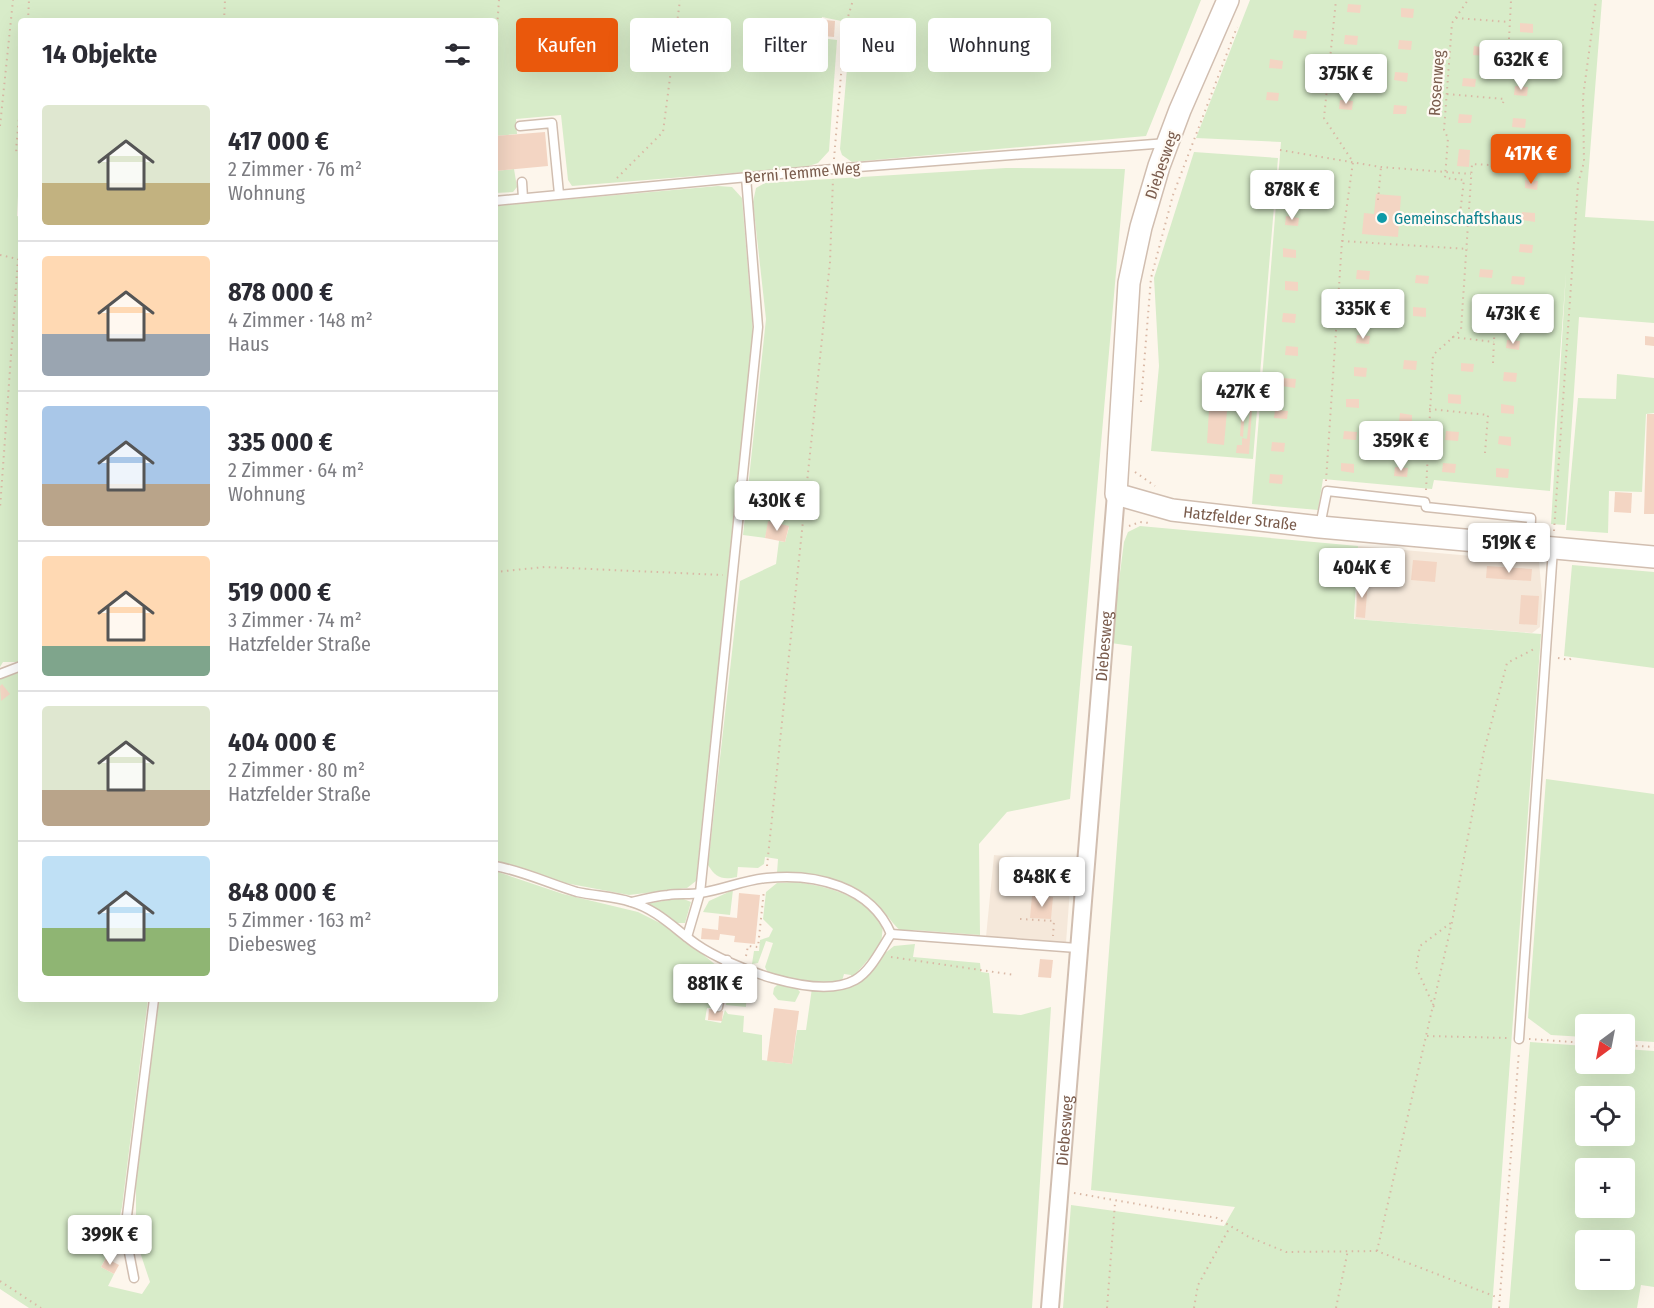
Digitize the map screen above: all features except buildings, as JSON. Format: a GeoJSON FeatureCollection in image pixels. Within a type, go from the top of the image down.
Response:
{"type":"FeatureCollection","features":[{"type":"Feature","properties":{"kind":"street","name":"Diebesweg"},"geometry":{"type":"LineString","coordinates":[[1050,1308],[1077,948],[1116,494],[1129,283],[1141,227],[1168,143],[1228,0]]}},
{"type":"Feature","properties":{"kind":"street","name":"Hatzfelder Straße"},"geometry":{"type":"LineString","coordinates":[[1116,494],[1172,510],[1320,527],[1654,557]]}},
{"type":"Feature","properties":{"kind":"lane"},"geometry":{"type":"LineString","coordinates":[[520,126],[552,123],[559,194]]}},
{"type":"Feature","properties":{"kind":"lane","name":"Berni Temme Weg"},"geometry":{"type":"LineString","coordinates":[[498,201],[833,169],[1168,143]]}},
{"type":"Feature","properties":{"kind":"lane"},"geometry":{"type":"LineString","coordinates":[[687,937],[700,893],[732,575],[752,409],[758,327],[746,177]]}},
{"type":"Feature","properties":{"kind":"lane"},"geometry":{"type":"LineString","coordinates":[[522,182],[523,198]]}},
{"type":"Feature","properties":{"kind":"lane"},"geometry":{"type":"LineString","coordinates":[[1320,527],[1327,491],[1425,502],[1426,507],[1532,518],[1530,546]]}},
{"type":"Feature","properties":{"kind":"lane"},"geometry":{"type":"LineString","coordinates":[[1520,1039],[1553,548]]}},
{"type":"Feature","properties":{"kind":"lane"},"geometry":{"type":"LineString","coordinates":[[0,674],[18,667]]}},
{"type":"Feature","properties":{"kind":"lane"},"geometry":{"type":"LineString","coordinates":[[498,867],[592,896],[632,902],[667,895],[700,893],[766,878],[815,880],[852,891],[880,913],[891,934]]}},
{"type":"Feature","properties":{"kind":"lane"},"geometry":{"type":"LineString","coordinates":[[632,902],[674,926],[687,937],[743,968],[775,979],[834,987],[858,978],[891,934]]}},
{"type":"Feature","properties":{"kind":"lane"},"geometry":{"type":"LineString","coordinates":[[891,934],[1077,948]]}},
{"type":"Feature","properties":{"kind":"lane"},"geometry":{"type":"LineString","coordinates":[[718,1007],[727,960]]}},
{"type":"Feature","properties":{"kind":"lane"},"geometry":{"type":"LineString","coordinates":[[134,1278],[125,1232],[154,1002]]}},
{"type":"Feature","properties":{"kind":"path"},"geometry":{"type":"LineString","coordinates":[[0,126],[13,0]]}},
{"type":"Feature","properties":{"kind":"path"},"geometry":{"type":"LineString","coordinates":[[28,18],[29,0]]}},
{"type":"Feature","properties":{"kind":"path"},"geometry":{"type":"LineString","coordinates":[[224,18],[225,0]]}},
{"type":"Feature","properties":{"kind":"path"},"geometry":{"type":"LineString","coordinates":[[498,18],[499,0]]}},
{"type":"Feature","properties":{"kind":"path"},"geometry":{"type":"LineString","coordinates":[[605,190],[663,132],[680,0]]}},
{"type":"Feature","properties":{"kind":"path"},"geometry":{"type":"LineString","coordinates":[[743,968],[748,946],[758,947],[766,878],[830,262],[833,169],[845,27],[853,0]]}},
{"type":"Feature","properties":{"kind":"path"},"geometry":{"type":"LineString","coordinates":[[1327,491],[1342,241],[1353,162],[1324,118],[1336,0]]}},
{"type":"Feature","properties":{"kind":"path","name":"Rosenweg"},"geometry":{"type":"LineString","coordinates":[[1446,172],[1448,138],[1444,130],[1452,23],[1468,0]]}},
{"type":"Feature","properties":{"kind":"path"},"geometry":{"type":"LineString","coordinates":[[1553,548],[1566,327],[1578,184],[1584,162],[1582,97],[1596,0]]}},
{"type":"Feature","properties":{"kind":"path"},"geometry":{"type":"LineString","coordinates":[[1509,39],[1511,1]]}},
{"type":"Feature","properties":{"kind":"path"},"geometry":{"type":"LineString","coordinates":[[1456,18],[1509,22]]}},
{"type":"Feature","properties":{"kind":"path"},"geometry":{"type":"LineString","coordinates":[[1141,405],[1150,278],[1173,195],[1239,22]]}},
{"type":"Feature","properties":{"kind":"path"},"geometry":{"type":"LineString","coordinates":[[1447,93],[1504,99],[1503,103]]}},
{"type":"Feature","properties":{"kind":"path"},"geometry":{"type":"LineString","coordinates":[[18,128],[16,150],[18,153]]}},
{"type":"Feature","properties":{"kind":"path"},"geometry":{"type":"LineString","coordinates":[[1280,150],[1381,167],[1472,174]]}},
{"type":"Feature","properties":{"kind":"path"},"geometry":{"type":"LineString","coordinates":[[1425,502],[1433,355],[1461,330],[1472,164],[1508,166]]}},
{"type":"Feature","properties":{"kind":"path"},"geometry":{"type":"LineString","coordinates":[[1378,200],[1381,167]]}},
{"type":"Feature","properties":{"kind":"path"},"geometry":{"type":"LineString","coordinates":[[1446,172],[1445,178],[1464,180],[1460,214]]}},
{"type":"Feature","properties":{"kind":"path"},"geometry":{"type":"LineString","coordinates":[[1461,201],[1469,202]]}},
{"type":"Feature","properties":{"kind":"path"},"geometry":{"type":"LineString","coordinates":[[1342,241],[1468,249]]}},
{"type":"Feature","properties":{"kind":"path"},"geometry":{"type":"LineString","coordinates":[[0,255],[18,259],[0,508]]}},
{"type":"Feature","properties":{"kind":"path"},"geometry":{"type":"LineString","coordinates":[[1493,363],[1495,319]]}},
{"type":"Feature","properties":{"kind":"path"},"geometry":{"type":"LineString","coordinates":[[1452,337],[1494,342]]}},
{"type":"Feature","properties":{"kind":"path"},"geometry":{"type":"LineString","coordinates":[[1429,409],[1488,415],[1485,453]]}},
{"type":"Feature","properties":{"kind":"path"},"geometry":{"type":"LineString","coordinates":[[1116,494],[1134,472]]}},
{"type":"Feature","properties":{"kind":"path"},"geometry":{"type":"LineString","coordinates":[[498,572],[545,567],[732,575]]}},
{"type":"Feature","properties":{"kind":"path"},"geometry":{"type":"LineString","coordinates":[[1377,1251],[1434,1007],[1484,751],[1507,663],[1547,642]]}},
{"type":"Feature","properties":{"kind":"path"},"geometry":{"type":"LineString","coordinates":[[1546,657],[1569,660],[1574,657]]}},
{"type":"Feature","properties":{"kind":"path"},"geometry":{"type":"LineString","coordinates":[[1020,919],[1054,921],[1052,941]]}},
{"type":"Feature","properties":{"kind":"path"},"geometry":{"type":"LineString","coordinates":[[1434,1007],[1416,967],[1420,946],[1452,922]]}},
{"type":"Feature","properties":{"kind":"path"},"geometry":{"type":"LineString","coordinates":[[876,956],[1015,975]]}},
{"type":"Feature","properties":{"kind":"path"},"geometry":{"type":"LineString","coordinates":[[1427,1036],[1575,1042]]}},
{"type":"Feature","properties":{"kind":"path"},"geometry":{"type":"LineString","coordinates":[[1499,1308],[1520,1039]]}},
{"type":"Feature","properties":{"kind":"path"},"geometry":{"type":"LineString","coordinates":[[1635,1046],[1654,1047]]}},
{"type":"Feature","properties":{"kind":"path"},"geometry":{"type":"LineString","coordinates":[[1060,1190],[1116,1202],[1217,1218],[1249,1237],[1286,1252],[1377,1251],[1499,1298]]}},
{"type":"Feature","properties":{"kind":"path"},"geometry":{"type":"LineString","coordinates":[[1107,1308],[1116,1202]]}},
{"type":"Feature","properties":{"kind":"path"},"geometry":{"type":"LineString","coordinates":[[1194,1308],[1198,1285],[1230,1226]]}},
{"type":"Feature","properties":{"kind":"path"},"geometry":{"type":"LineString","coordinates":[[1336,1308],[1348,1250]]}},
{"type":"Feature","properties":{"kind":"path"},"geometry":{"type":"LineString","coordinates":[[0,1281],[41,1308]]}},
{"type":"Feature","properties":{"kind":"shaded area"},"geometry":{"type":"Polygon","coordinates":[[[1358,546],[1539,562],[1542,596],[1540,627],[1532,633],[1355,619],[1358,546]]]}},
{"type":"Feature","properties":{"kind":"shaded area"},"geometry":{"type":"Polygon","coordinates":[[[994,855],[1072,862],[1066,943],[986,937],[994,855]]]}},
{"type":"Feature","properties":{"kind":"green space"},"geometry":{"type":"Polygon","coordinates":[[[0,0],[1201,0],[1146,136],[852,162],[842,155],[840,149],[847,72],[916,72],[916,18],[840,18],[840,21],[822,17],[743,18],[743,72],[828,72],[828,39],[837,40],[829,151],[818,163],[806,167],[572,186],[568,180],[561,115],[516,119],[517,134],[498,136],[498,18],[18,18],[18,662],[3,662],[0,667],[0,0]]]}},
{"type":"Feature","properties":{"kind":"green space"},"geometry":{"type":"Polygon","coordinates":[[[1250,0],[1602,0],[1585,217],[1654,221],[1654,323],[1579,317],[1565,525],[1551,524],[1566,273],[1550,491],[1434,480],[1432,489],[1323,479],[1318,510],[1252,504],[1281,142],[1196,138],[1250,0]]]}},
{"type":"Feature","properties":{"kind":"green space"},"geometry":{"type":"Polygon","coordinates":[[[1194,152],[1278,158],[1253,459],[1151,451],[1159,366],[1154,278],[1194,152]]]}},
{"type":"Feature","properties":{"kind":"green space"},"geometry":{"type":"Polygon","coordinates":[[[1006,168],[1125,169],[1070,799],[1007,812],[979,844],[980,935],[914,930],[902,932],[880,908],[857,891],[819,878],[777,873],[778,859],[765,857],[764,864],[758,868],[738,867],[737,877],[732,878],[717,875],[708,865],[740,581],[776,564],[779,541],[785,542],[789,527],[769,522],[765,538],[743,535],[766,319],[753,202],[756,188],[765,183],[1006,168]]]}},
{"type":"Feature","properties":{"kind":"green space"},"geometry":{"type":"Polygon","coordinates":[[[514,169],[517,187],[513,192],[498,193],[498,171],[514,169]]]}},
{"type":"Feature","properties":{"kind":"green space"},"geometry":{"type":"Polygon","coordinates":[[[718,186],[732,187],[742,198],[753,331],[696,881],[687,888],[629,895],[565,883],[498,861],[498,206],[718,186]]]}},
{"type":"Feature","properties":{"kind":"green space"},"geometry":{"type":"Polygon","coordinates":[[[1617,374],[1654,378],[1654,413],[1646,414],[1642,492],[1609,491],[1608,533],[1566,530],[1578,398],[1616,399],[1617,374]]]}},
{"type":"Feature","properties":{"kind":"green space"},"geometry":{"type":"Polygon","coordinates":[[[1140,526],[1358,546],[1354,619],[1541,634],[1492,1308],[1063,1308],[1071,1205],[1224,1226],[1235,1207],[1091,1190],[1132,646],[1111,643],[1124,542],[1128,532],[1140,526]]]}},
{"type":"Feature","properties":{"kind":"green space"},"geometry":{"type":"Polygon","coordinates":[[[1572,565],[1654,572],[1654,668],[1564,656],[1572,565]]]}},
{"type":"Feature","properties":{"kind":"green space"},"geometry":{"type":"Polygon","coordinates":[[[18,673],[18,1002],[148,1002],[122,1207],[114,1242],[101,1267],[114,1274],[108,1286],[142,1294],[150,1282],[136,1240],[136,1183],[159,1002],[498,1002],[498,872],[563,894],[638,912],[672,929],[717,966],[715,983],[711,987],[710,994],[714,1000],[713,1008],[707,1008],[705,1020],[721,1023],[725,1010],[728,1014],[744,1016],[743,1032],[762,1035],[762,1060],[792,1064],[797,1030],[806,1030],[812,988],[837,990],[860,982],[879,958],[894,946],[915,944],[913,957],[980,963],[981,972],[989,973],[993,1013],[1021,1015],[1051,1007],[1032,1308],[29,1308],[0,1289],[0,679],[18,673]]]}},
{"type":"Feature","properties":{"kind":"green space"},"geometry":{"type":"Polygon","coordinates":[[[1546,779],[1654,794],[1654,1042],[1635,1041],[1635,1014],[1575,1014],[1575,1036],[1551,1035],[1528,1018],[1546,779]]]}},
{"type":"Feature","properties":{"kind":"green space"},"geometry":{"type":"Polygon","coordinates":[[[796,882],[845,894],[866,906],[883,925],[881,945],[852,978],[851,975],[844,974],[842,981],[814,981],[768,973],[765,967],[773,943],[766,941],[758,963],[752,964],[754,951],[759,951],[760,940],[769,937],[773,929],[763,919],[766,892],[777,883],[796,882]]]}},
{"type":"Feature","properties":{"kind":"green space"},"geometry":{"type":"Polygon","coordinates":[[[733,890],[730,915],[703,912],[709,901],[733,890]]]}},
{"type":"Feature","properties":{"kind":"green space"},"geometry":{"type":"Polygon","coordinates":[[[681,898],[691,902],[685,923],[676,923],[645,904],[681,898]]]}},
{"type":"Feature","properties":{"kind":"green space"},"geometry":{"type":"Polygon","coordinates":[[[738,969],[743,972],[747,980],[746,1007],[726,1005],[729,978],[738,969]]]}},
{"type":"Feature","properties":{"kind":"green space"},"geometry":{"type":"Polygon","coordinates":[[[779,983],[795,986],[800,992],[795,1002],[778,1000],[773,994],[774,988],[779,983]]]}},
{"type":"Feature","properties":{"kind":"green space"},"geometry":{"type":"Polygon","coordinates":[[[1530,1042],[1575,1045],[1575,1074],[1635,1074],[1635,1050],[1654,1051],[1654,1287],[1641,1285],[1637,1308],[1509,1308],[1530,1042]]]}},
{"type":"Feature","properties":{"kind":"place","name":"Gemeinschaftshaus"},"geometry":{"type":"Point","coordinates":[1382,218]}}]}
